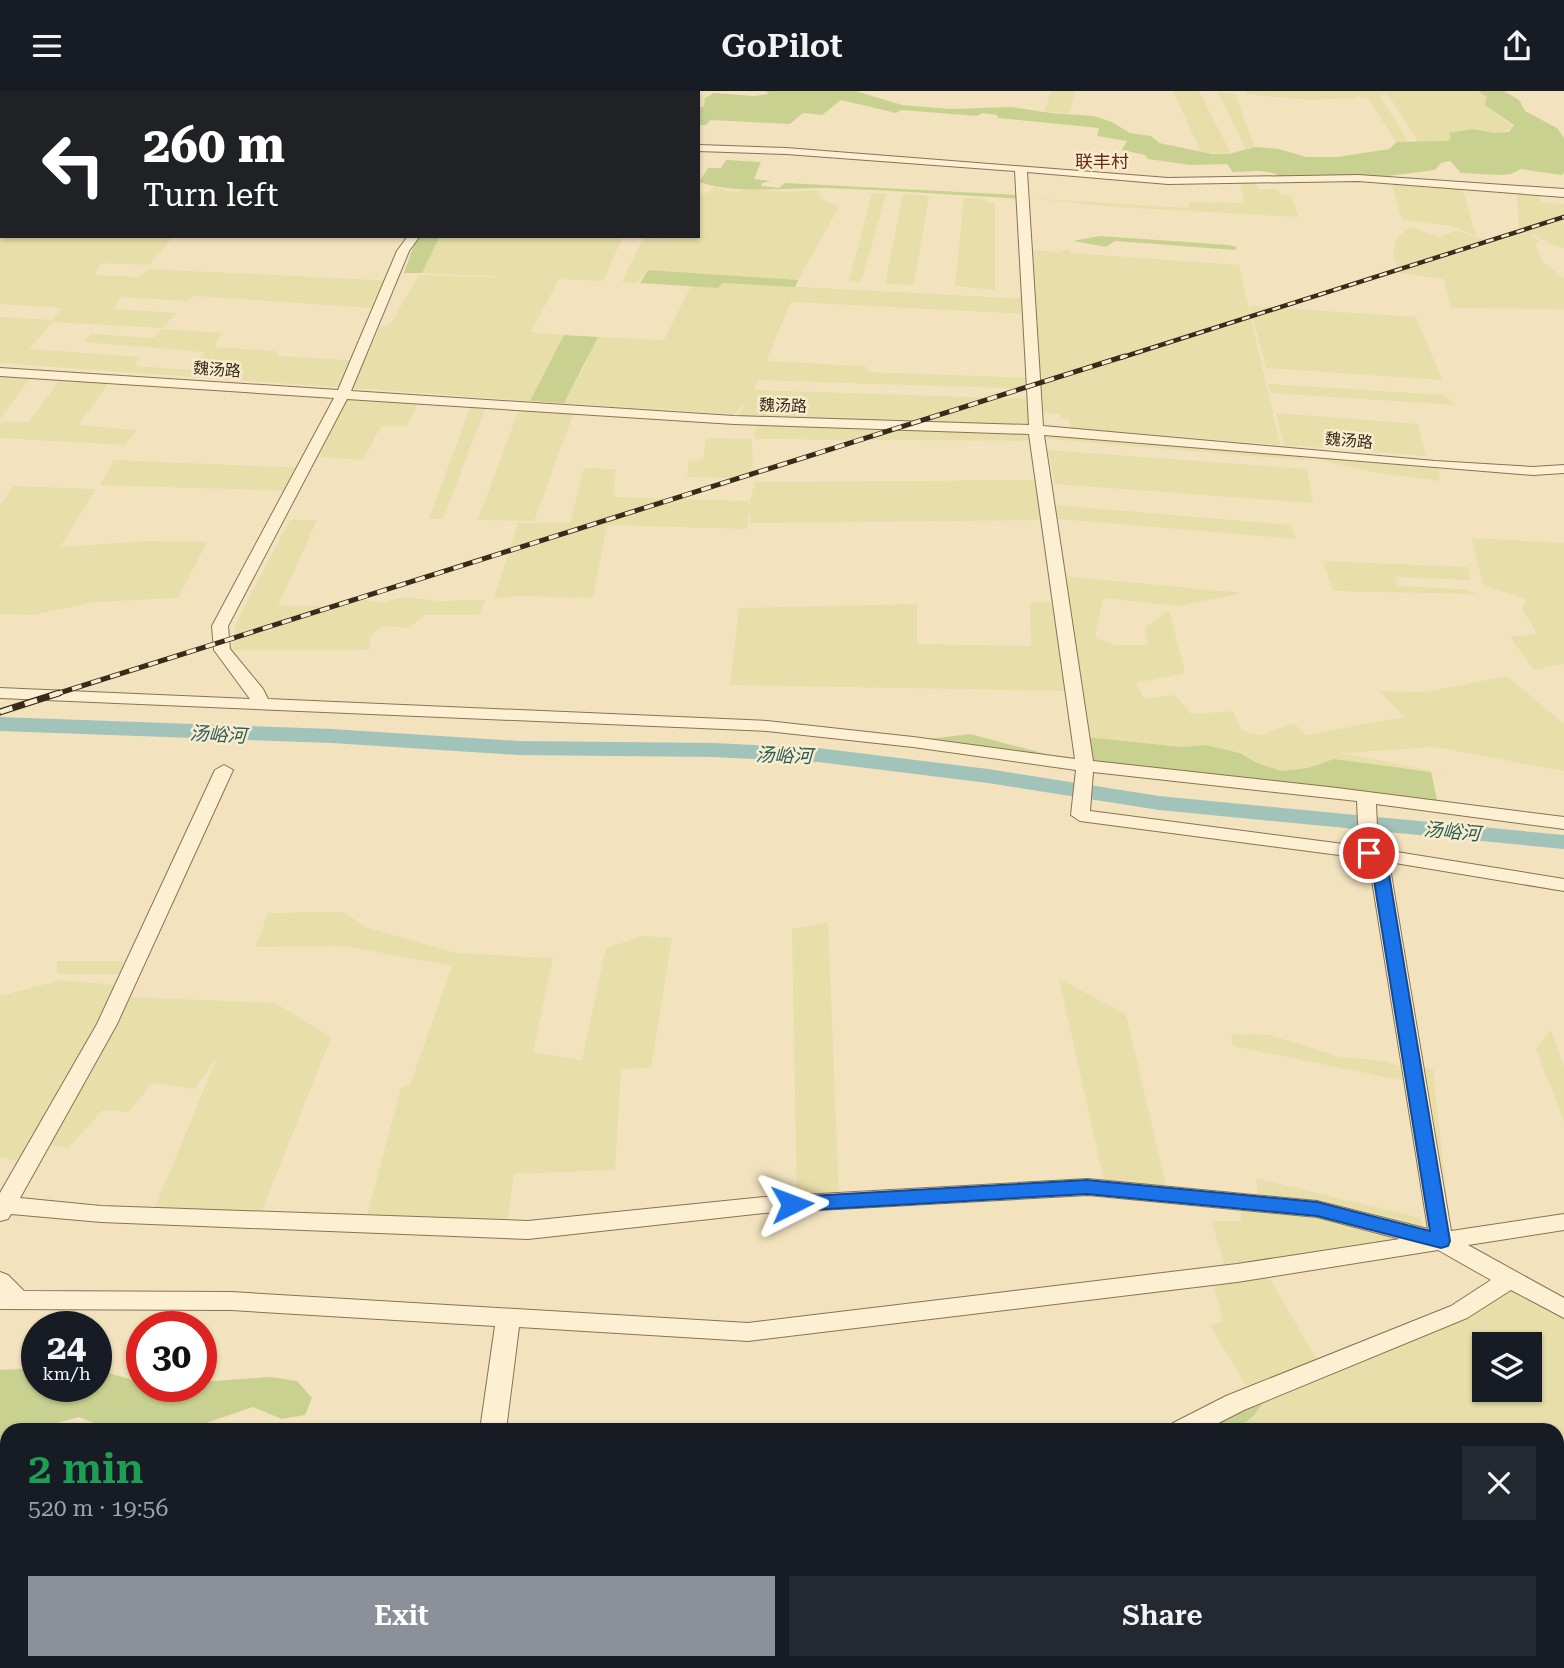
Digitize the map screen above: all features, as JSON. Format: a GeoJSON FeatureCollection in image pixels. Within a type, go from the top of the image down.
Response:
{"type":"FeatureCollection","features":[{"type":"Feature","properties":{"kind":"street"},"geometry":{"type":"LineString","coordinates":[[700,148],[786,151],[1021,167],[1168,181],[1358,178],[1564,193]]}},
{"type":"Feature","properties":{"kind":"street"},"geometry":{"type":"LineString","coordinates":[[1021,167],[1035,430],[1085,770],[1080,815],[1369,853],[1564,885]]}},
{"type":"Feature","properties":{"kind":"street"},"geometry":{"type":"LineString","coordinates":[[261,706],[257,693],[222,650],[220,626],[343,394],[403,250],[412,238]]}},
{"type":"Feature","properties":{"kind":"street","name":"魏汤路"},"geometry":{"type":"LineString","coordinates":[[0,372],[734,420],[1035,430],[1435,465],[1534,471],[1564,469]]}},
{"type":"Feature","properties":{"kind":"street"},"geometry":{"type":"LineString","coordinates":[[0,693],[767,726],[913,742],[1085,770],[1366,797],[1564,823]]}},
{"type":"Feature","properties":{"kind":"street"},"geometry":{"type":"LineString","coordinates":[[224,770],[107,1024],[2,1208],[101,1215],[528,1230],[765,1205],[1087,1187],[1317,1209],[1441,1241],[1564,1309]]}},
{"type":"Feature","properties":{"kind":"street"},"geometry":{"type":"LineString","coordinates":[[1366,797],[1369,853],[1381,874],[1441,1241]]}},
{"type":"Feature","properties":{"kind":"street"},"geometry":{"type":"LineString","coordinates":[[0,1281],[9,1300],[231,1301],[748,1332],[1237,1273],[1564,1222]]}},
{"type":"Feature","properties":{"kind":"street"},"geometry":{"type":"LineString","coordinates":[[1196,1423],[1235,1403],[1459,1312],[1510,1279]]}},
{"type":"Feature","properties":{"kind":"street"},"geometry":{"type":"LineString","coordinates":[[495,1423],[508,1318]]}},
{"type":"Feature","properties":{"kind":"shaded area"},"geometry":{"type":"Polygon","coordinates":[[[1051,91],[1075,91],[1070,113],[1044,112],[1051,91]]]}},
{"type":"Feature","properties":{"kind":"shaded area"},"geometry":{"type":"Polygon","coordinates":[[[1173,91],[1199,91],[1231,154],[1201,152],[1173,91]]]}},
{"type":"Feature","properties":{"kind":"shaded area"},"geometry":{"type":"Polygon","coordinates":[[[1247,91],[1478,91],[1484,93],[1501,117],[1514,127],[1501,133],[1442,142],[1418,142],[1388,94],[1379,95],[1408,141],[1396,143],[1368,98],[1360,98],[1357,93],[1357,98],[1311,100],[1246,94],[1247,91]]]}},
{"type":"Feature","properties":{"kind":"shaded area"},"geometry":{"type":"Polygon","coordinates":[[[1218,92],[1235,94],[1255,147],[1246,150],[1218,92]]]}},
{"type":"Feature","properties":{"kind":"shaded area"},"geometry":{"type":"Polygon","coordinates":[[[1255,181],[1258,189],[1278,189],[1281,195],[1292,196],[1298,217],[1117,207],[1026,198],[1188,208],[1190,202],[1245,203],[1240,182],[1255,181]]]}},
{"type":"Feature","properties":{"kind":"shaded area"},"geometry":{"type":"Polygon","coordinates":[[[1391,181],[1462,187],[1476,236],[1452,226],[1402,220],[1391,181]]]}},
{"type":"Feature","properties":{"kind":"shaded area"},"geometry":{"type":"Polygon","coordinates":[[[714,187],[731,192],[752,189],[787,192],[818,190],[822,199],[839,207],[798,280],[648,270],[637,283],[622,282],[643,238],[660,238],[657,248],[661,238],[700,238],[700,194],[708,193],[714,187]]]}},
{"type":"Feature","properties":{"kind":"shaded area"},"geometry":{"type":"Polygon","coordinates":[[[1517,192],[1539,193],[1540,202],[1564,204],[1564,248],[1535,235],[1519,232],[1517,192]]]}},
{"type":"Feature","properties":{"kind":"shaded area"},"geometry":{"type":"Polygon","coordinates":[[[872,193],[886,194],[861,282],[849,281],[872,193]]]}},
{"type":"Feature","properties":{"kind":"shaded area"},"geometry":{"type":"Polygon","coordinates":[[[903,194],[929,196],[914,285],[885,284],[903,194]]]}},
{"type":"Feature","properties":{"kind":"shaded area"},"geometry":{"type":"Polygon","coordinates":[[[964,198],[985,199],[986,202],[995,203],[995,290],[955,286],[964,198]]]}},
{"type":"Feature","properties":{"kind":"shaded area"},"geometry":{"type":"Polygon","coordinates":[[[1412,227],[1438,237],[1456,231],[1484,239],[1518,233],[1531,235],[1540,241],[1536,244],[1542,261],[1564,279],[1564,309],[1451,308],[1444,279],[1399,273],[1393,254],[1397,237],[1412,227]]]}},
{"type":"Feature","properties":{"kind":"shaded area"},"geometry":{"type":"Polygon","coordinates":[[[0,238],[172,238],[149,265],[101,263],[94,275],[138,277],[149,269],[396,281],[384,309],[194,296],[186,301],[122,297],[113,309],[176,313],[163,328],[53,322],[29,349],[140,357],[134,366],[191,370],[204,352],[83,342],[91,334],[153,338],[162,329],[222,333],[214,347],[277,351],[277,356],[362,361],[346,388],[0,363],[0,317],[52,320],[62,308],[0,304],[0,238]]]}},
{"type":"Feature","properties":{"kind":"shaded area"},"geometry":{"type":"Polygon","coordinates":[[[439,238],[622,238],[603,281],[559,279],[531,332],[564,335],[530,401],[352,388],[381,326],[390,325],[419,275],[548,279],[422,273],[439,238]]]}},
{"type":"Feature","properties":{"kind":"shaded area"},"geometry":{"type":"Polygon","coordinates":[[[1068,249],[1071,253],[1239,265],[1280,445],[1071,428],[1069,419],[1061,418],[1060,414],[1043,413],[1030,250],[1058,252],[1068,249]]]}},
{"type":"Feature","properties":{"kind":"shaded area"},"geometry":{"type":"Polygon","coordinates":[[[723,283],[1029,299],[1030,314],[791,302],[766,361],[865,366],[868,372],[1033,378],[1036,389],[758,380],[754,390],[1035,399],[1039,425],[738,416],[746,402],[735,414],[564,403],[585,365],[596,337],[664,340],[691,286],[718,288],[723,283]]]}},
{"type":"Feature","properties":{"kind":"shaded area"},"geometry":{"type":"Polygon","coordinates":[[[1250,306],[1416,317],[1442,380],[1266,368],[1250,306]]]}},
{"type":"Feature","properties":{"kind":"shaded area"},"geometry":{"type":"Polygon","coordinates":[[[0,373],[33,374],[0,419],[0,373]]]}},
{"type":"Feature","properties":{"kind":"shaded area"},"geometry":{"type":"Polygon","coordinates":[[[62,377],[111,380],[78,425],[137,430],[125,445],[0,438],[0,422],[29,422],[62,377]]]}},
{"type":"Feature","properties":{"kind":"shaded area"},"geometry":{"type":"Polygon","coordinates":[[[1268,384],[1445,395],[1455,405],[1271,393],[1268,384]]]}},
{"type":"Feature","properties":{"kind":"shaded area"},"geometry":{"type":"Polygon","coordinates":[[[347,397],[418,402],[407,426],[381,426],[363,460],[319,457],[347,397]]]}},
{"type":"Feature","properties":{"kind":"shaded area"},"geometry":{"type":"Polygon","coordinates":[[[471,405],[486,406],[443,519],[429,519],[471,405]]]}},
{"type":"Feature","properties":{"kind":"shaded area"},"geometry":{"type":"Polygon","coordinates":[[[519,409],[574,412],[534,521],[478,520],[519,409]]]}},
{"type":"Feature","properties":{"kind":"shaded area"},"geometry":{"type":"Polygon","coordinates":[[[1276,413],[1418,424],[1426,456],[1284,445],[1276,413]]]}},
{"type":"Feature","properties":{"kind":"shaded area"},"geometry":{"type":"Polygon","coordinates":[[[756,425],[1036,432],[1038,441],[755,439],[756,425]]]}},
{"type":"Feature","properties":{"kind":"shaded area"},"geometry":{"type":"Polygon","coordinates":[[[1046,434],[1438,465],[1440,481],[1378,473],[1307,457],[1303,460],[1048,439],[1046,434]]]}},
{"type":"Feature","properties":{"kind":"shaded area"},"geometry":{"type":"Polygon","coordinates":[[[706,438],[752,439],[753,478],[687,477],[689,461],[703,460],[706,438]]]}},
{"type":"Feature","properties":{"kind":"shaded area"},"geometry":{"type":"Polygon","coordinates":[[[1048,450],[1307,469],[1313,503],[1055,484],[1048,450]]]}},
{"type":"Feature","properties":{"kind":"shaded area"},"geometry":{"type":"Polygon","coordinates":[[[114,460],[307,468],[297,491],[100,485],[114,460]]]}},
{"type":"Feature","properties":{"kind":"shaded area"},"geometry":{"type":"Polygon","coordinates":[[[584,468],[616,469],[613,497],[748,501],[749,505],[755,482],[1043,480],[1048,520],[751,523],[749,512],[747,529],[607,525],[593,598],[519,596],[494,599],[518,523],[570,523],[584,468]]]}},
{"type":"Feature","properties":{"kind":"shaded area"},"geometry":{"type":"Polygon","coordinates":[[[14,486],[96,489],[60,547],[149,541],[207,542],[178,598],[95,602],[33,615],[0,614],[0,505],[14,486]]]}},
{"type":"Feature","properties":{"kind":"shaded area"},"geometry":{"type":"Polygon","coordinates":[[[1055,505],[1290,525],[1296,539],[1058,519],[1055,505]]]}},
{"type":"Feature","properties":{"kind":"shaded area"},"geometry":{"type":"Polygon","coordinates":[[[290,520],[317,520],[278,606],[346,606],[355,598],[381,603],[404,597],[437,601],[485,600],[479,615],[425,615],[409,628],[382,626],[370,637],[370,649],[232,650],[236,623],[290,520]]]}},
{"type":"Feature","properties":{"kind":"shaded area"},"geometry":{"type":"Polygon","coordinates":[[[1472,538],[1564,543],[1564,664],[1534,670],[1510,637],[1537,634],[1522,609],[1527,599],[1483,586],[1472,538]]]}},
{"type":"Feature","properties":{"kind":"shaded area"},"geometry":{"type":"Polygon","coordinates":[[[1323,561],[1468,567],[1471,580],[1395,577],[1398,586],[1462,589],[1477,594],[1333,591],[1323,561]]]}},
{"type":"Feature","properties":{"kind":"shaded area"},"geometry":{"type":"Polygon","coordinates":[[[1064,576],[1243,593],[1179,606],[1103,598],[1095,638],[1115,645],[1148,645],[1145,628],[1169,610],[1185,673],[1136,683],[1144,699],[1175,695],[1191,714],[1233,711],[1242,731],[1261,735],[1294,723],[1305,735],[1405,717],[1379,691],[1424,692],[1507,676],[1564,724],[1564,771],[1435,747],[1342,753],[1446,774],[1413,769],[1320,763],[1308,768],[1281,771],[1257,763],[1240,753],[1206,745],[1182,747],[1086,737],[1064,576]]]}},
{"type":"Feature","properties":{"kind":"shaded area"},"geometry":{"type":"Polygon","coordinates":[[[1057,601],[1069,691],[730,685],[739,608],[917,604],[917,644],[1031,646],[1030,603],[1057,601]]]}},
{"type":"Feature","properties":{"kind":"shaded area"},"geometry":{"type":"Polygon","coordinates":[[[344,912],[365,927],[456,953],[553,958],[533,1052],[582,1060],[606,948],[643,936],[672,938],[651,1068],[621,1069],[615,1170],[514,1174],[506,1231],[365,1223],[401,1088],[410,1085],[452,966],[345,946],[256,947],[268,913],[344,912]]]}},
{"type":"Feature","properties":{"kind":"shaded area"},"geometry":{"type":"Polygon","coordinates":[[[828,922],[839,1196],[797,1199],[792,929],[828,922]]]}},
{"type":"Feature","properties":{"kind":"shaded area"},"geometry":{"type":"Polygon","coordinates":[[[57,961],[138,961],[132,974],[57,974],[57,961]]]}},
{"type":"Feature","properties":{"kind":"shaded area"},"geometry":{"type":"Polygon","coordinates":[[[1059,979],[1126,1014],[1166,1186],[1105,1185],[1059,979]]]}},
{"type":"Feature","properties":{"kind":"shaded area"},"geometry":{"type":"Polygon","coordinates":[[[61,980],[127,986],[25,1163],[0,1157],[0,996],[61,980]]]}},
{"type":"Feature","properties":{"kind":"shaded area"},"geometry":{"type":"Polygon","coordinates":[[[129,997],[275,1003],[331,1037],[257,1222],[151,1217],[217,1058],[194,1089],[153,1083],[128,1112],[103,1110],[68,1148],[46,1145],[129,997]]]}},
{"type":"Feature","properties":{"kind":"shaded area"},"geometry":{"type":"Polygon","coordinates":[[[1551,1030],[1564,1067],[1564,1122],[1536,1048],[1551,1030]]]}},
{"type":"Feature","properties":{"kind":"shaded area"},"geometry":{"type":"Polygon","coordinates":[[[1231,1034],[1270,1035],[1340,1057],[1385,1061],[1409,1069],[1410,1082],[1233,1046],[1231,1034]]]}},
{"type":"Feature","properties":{"kind":"shaded area"},"geometry":{"type":"Polygon","coordinates":[[[1416,1065],[1433,1069],[1451,1237],[1416,1065]]]}},
{"type":"Feature","properties":{"kind":"shaded area"},"geometry":{"type":"Polygon","coordinates":[[[1256,1178],[1421,1218],[1425,1242],[1258,1194],[1256,1178]]]}},
{"type":"Feature","properties":{"kind":"shaded area"},"geometry":{"type":"Polygon","coordinates":[[[1241,1198],[1322,1214],[1409,1244],[1225,1268],[1212,1221],[1241,1221],[1241,1198]]]}},
{"type":"Feature","properties":{"kind":"shaded area"},"geometry":{"type":"Polygon","coordinates":[[[1265,1271],[1320,1365],[1247,1387],[1210,1325],[1223,1321],[1212,1278],[1265,1271]]]}},
{"type":"Feature","properties":{"kind":"shaded area"},"geometry":{"type":"Polygon","coordinates":[[[1512,1291],[1550,1306],[1564,1315],[1564,1423],[1243,1423],[1260,1409],[1265,1400],[1380,1354],[1512,1291]]]}},
{"type":"Feature","properties":{"kind":"green space"},"geometry":{"type":"Polygon","coordinates":[[[765,91],[856,91],[902,105],[950,109],[1011,107],[1093,116],[1112,122],[1130,133],[1151,136],[1159,143],[1212,154],[1229,154],[1255,147],[1279,149],[1306,157],[1338,157],[1389,149],[1397,142],[1447,141],[1451,138],[1449,133],[1473,129],[1495,133],[1509,132],[1514,125],[1485,105],[1487,97],[1478,91],[1504,91],[1519,100],[1525,111],[1557,128],[1564,138],[1564,172],[1562,175],[1521,169],[1511,174],[1499,175],[1461,173],[1450,161],[1441,163],[1435,170],[1372,178],[1282,179],[1266,172],[1233,172],[1227,164],[1191,165],[1148,159],[1145,155],[1122,150],[1127,141],[1097,136],[1099,128],[998,118],[997,115],[982,113],[977,116],[901,110],[896,113],[841,100],[822,115],[803,113],[790,124],[711,120],[706,125],[700,125],[700,108],[704,106],[705,98],[714,93],[754,96],[769,94],[765,91]]]}},
{"type":"Feature","properties":{"kind":"green space"},"geometry":{"type":"Polygon","coordinates":[[[726,160],[761,162],[754,179],[771,181],[762,183],[761,186],[779,188],[785,183],[1020,195],[1022,199],[827,188],[745,189],[700,182],[708,168],[721,168],[726,160]]]}},
{"type":"Feature","properties":{"kind":"green space"},"geometry":{"type":"Polygon","coordinates":[[[1100,236],[1237,247],[1236,250],[1115,241],[1106,247],[1073,241],[1100,236]]]}},
{"type":"Feature","properties":{"kind":"green space"},"geometry":{"type":"Polygon","coordinates":[[[416,238],[439,238],[422,273],[404,273],[416,238]]]}},
{"type":"Feature","properties":{"kind":"green space"},"geometry":{"type":"Polygon","coordinates":[[[648,270],[798,280],[795,287],[723,283],[718,288],[640,283],[648,270]]]}},
{"type":"Feature","properties":{"kind":"green space"},"geometry":{"type":"Polygon","coordinates":[[[564,335],[598,337],[564,403],[530,401],[564,335]]]}},
{"type":"Feature","properties":{"kind":"green space"},"geometry":{"type":"Polygon","coordinates":[[[970,734],[1065,759],[923,742],[928,739],[970,734]]]}},
{"type":"Feature","properties":{"kind":"green space"},"geometry":{"type":"Polygon","coordinates":[[[1086,737],[1182,747],[1206,745],[1240,753],[1257,763],[1281,771],[1308,768],[1334,759],[1431,772],[1438,804],[1098,763],[1093,760],[1086,737]]]}},
{"type":"Feature","properties":{"kind":"green space"},"geometry":{"type":"Polygon","coordinates":[[[21,1369],[21,1402],[112,1402],[112,1374],[126,1378],[126,1402],[217,1402],[217,1381],[270,1377],[297,1381],[312,1398],[305,1415],[282,1419],[253,1407],[206,1423],[94,1423],[79,1417],[57,1423],[0,1423],[0,1370],[21,1369]]]}},
{"type":"Feature","properties":{"kind":"green space"},"geometry":{"type":"Polygon","coordinates":[[[1265,1400],[1244,1423],[1206,1423],[1265,1400]]]}},
{"type":"Feature","properties":{"kind":"waterway","name":"汤峪河"},"geometry":{"type":"LineString","coordinates":[[0,724],[332,736],[518,748],[713,750],[818,755],[988,776],[1159,803],[1564,842]]}},
{"type":"Feature","properties":{"kind":"railway"},"geometry":{"type":"LineString","coordinates":[[1120,358],[1564,217]]}},
{"type":"Feature","properties":{"kind":"railway"},"geometry":{"type":"LineString","coordinates":[[53,695],[1125,356]]}},
{"type":"Feature","properties":{"kind":"railway"},"geometry":{"type":"LineString","coordinates":[[0,712],[59,693]]}},
{"type":"Feature","properties":{"kind":"district","name":"联丰村"},"geometry":{"type":"Point","coordinates":[1102,162]}},
{"type":"Feature","properties":{"kind":"route"},"geometry":{"type":"LineString","coordinates":[[792,1204],[1087,1187],[1317,1209],[1441,1241],[1381,874],[1369,853]]}}]}
